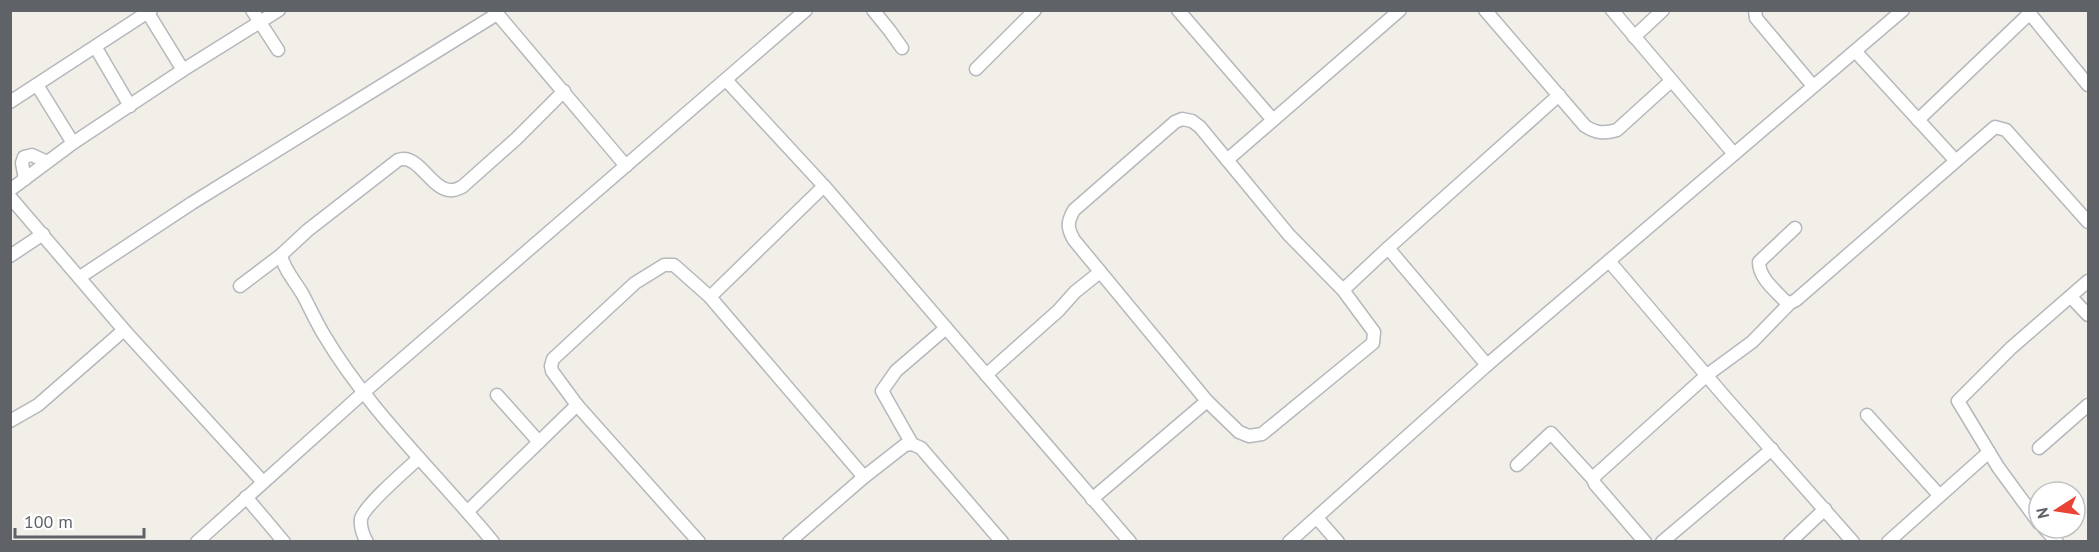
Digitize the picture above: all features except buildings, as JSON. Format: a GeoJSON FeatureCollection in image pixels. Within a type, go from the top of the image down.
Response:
{"type":"FeatureCollection","features":[{"type":"Feature","properties":{"kind":"street"},"geometry":{"type":"LineString","coordinates":[[252,10],[278,50]]}},
{"type":"Feature","properties":{"kind":"street"},"geometry":{"type":"LineString","coordinates":[[10,190],[73,143],[279,10]]}},
{"type":"Feature","properties":{"kind":"street"},"geometry":{"type":"LineString","coordinates":[[197,542],[364,392],[806,10]]}},
{"type":"Feature","properties":{"kind":"street"},"geometry":{"type":"LineString","coordinates":[[873,10],[902,48]]}},
{"type":"Feature","properties":{"kind":"street"},"geometry":{"type":"LineString","coordinates":[[976,69],[1035,10]]}},
{"type":"Feature","properties":{"kind":"street"},"geometry":{"type":"LineString","coordinates":[[1178,10],[1273,120]]}},
{"type":"Feature","properties":{"kind":"street"},"geometry":{"type":"LineString","coordinates":[[1227,160],[1401,10]]}},
{"type":"Feature","properties":{"kind":"street"},"geometry":{"type":"LineString","coordinates":[[1485,10],[1585,126],[1595,132],[1607,133],[1617,130],[1671,81]]}},
{"type":"Feature","properties":{"kind":"street"},"geometry":{"type":"LineString","coordinates":[[1612,10],[1734,154]]}},
{"type":"Feature","properties":{"kind":"street"},"geometry":{"type":"LineString","coordinates":[[1634,37],[1663,10]]}},
{"type":"Feature","properties":{"kind":"street"},"geometry":{"type":"LineString","coordinates":[[1289,542],[1487,365],[1902,10]]}},
{"type":"Feature","properties":{"kind":"street"},"geometry":{"type":"LineString","coordinates":[[1755,11],[1756,18],[1813,86]]}},
{"type":"Feature","properties":{"kind":"street"},"geometry":{"type":"LineString","coordinates":[[10,102],[149,12],[183,70]]}},
{"type":"Feature","properties":{"kind":"street"},"geometry":{"type":"LineString","coordinates":[[80,278],[192,203],[496,12],[626,166]]}},
{"type":"Feature","properties":{"kind":"street"},"geometry":{"type":"LineString","coordinates":[[1918,120],[2029,12],[2088,85]]}},
{"type":"Feature","properties":{"kind":"street"},"geometry":{"type":"LineString","coordinates":[[96,48],[130,106]]}},
{"type":"Feature","properties":{"kind":"street"},"geometry":{"type":"LineString","coordinates":[[1855,51],[1955,160]]}},
{"type":"Feature","properties":{"kind":"street"},"geometry":{"type":"LineString","coordinates":[[726,80],[824,186],[1130,542]]}},
{"type":"Feature","properties":{"kind":"street"},"geometry":{"type":"LineString","coordinates":[[37,85],[73,143]]}},
{"type":"Feature","properties":{"kind":"street"},"geometry":{"type":"LineString","coordinates":[[240,286],[398,160],[403,158],[411,160],[443,188],[453,190],[462,187],[564,92]]}},
{"type":"Feature","properties":{"kind":"street"},"geometry":{"type":"LineString","coordinates":[[1343,290],[1559,95]]}},
{"type":"Feature","properties":{"kind":"street"},"geometry":{"type":"LineString","coordinates":[[1182,119],[1200,127],[1289,235],[1343,290],[1374,332],[1373,343],[1262,434],[1249,436],[1239,432],[1207,401],[1100,272],[1069,231],[1068,220],[1074,210],[1175,122],[1182,119]]}},
{"type":"Feature","properties":{"kind":"street"},"geometry":{"type":"LineString","coordinates":[[1593,479],[1707,375],[1752,342],[1790,303],[1995,127],[2006,130],[2088,222]]}},
{"type":"Feature","properties":{"kind":"street"},"geometry":{"type":"LineString","coordinates":[[25,179],[22,163],[24,157],[32,155],[48,162]]}},
{"type":"Feature","properties":{"kind":"street"},"geometry":{"type":"LineString","coordinates":[[710,297],[824,186]]}},
{"type":"Feature","properties":{"kind":"street"},"geometry":{"type":"LineString","coordinates":[[10,197],[124,330],[263,482]]}},
{"type":"Feature","properties":{"kind":"street"},"geometry":{"type":"LineString","coordinates":[[1790,303],[1785,301],[1762,276],[1759,262],[1795,228]]}},
{"type":"Feature","properties":{"kind":"street"},"geometry":{"type":"LineString","coordinates":[[10,256],[43,234]]}},
{"type":"Feature","properties":{"kind":"street"},"geometry":{"type":"LineString","coordinates":[[1388,249],[1487,365]]}},
{"type":"Feature","properties":{"kind":"street"},"geometry":{"type":"LineString","coordinates":[[281,255],[282,264],[302,292],[325,336],[364,392],[494,542]]}},
{"type":"Feature","properties":{"kind":"street"},"geometry":{"type":"LineString","coordinates":[[1609,261],[1853,542]]}},
{"type":"Feature","properties":{"kind":"street"},"geometry":{"type":"LineString","coordinates":[[699,542],[577,405],[552,371],[551,366],[553,359],[635,283],[664,265],[674,266],[710,297],[864,477]]}},
{"type":"Feature","properties":{"kind":"street"},"geometry":{"type":"LineString","coordinates":[[986,375],[1058,311],[1075,292],[1100,272]]}},
{"type":"Feature","properties":{"kind":"street"},"geometry":{"type":"LineString","coordinates":[[2027,508],[1958,401],[2011,348],[2088,280]]}},
{"type":"Feature","properties":{"kind":"street"},"geometry":{"type":"LineString","coordinates":[[2071,297],[2088,315]]}},
{"type":"Feature","properties":{"kind":"street"},"geometry":{"type":"LineString","coordinates":[[912,444],[882,391],[896,371],[946,328]]}},
{"type":"Feature","properties":{"kind":"street"},"geometry":{"type":"LineString","coordinates":[[10,422],[38,405],[124,330]]}},
{"type":"Feature","properties":{"kind":"street"},"geometry":{"type":"LineString","coordinates":[[496,395],[538,442]]}},
{"type":"Feature","properties":{"kind":"street"},"geometry":{"type":"LineString","coordinates":[[1092,499],[1207,401]]}},
{"type":"Feature","properties":{"kind":"street"},"geometry":{"type":"LineString","coordinates":[[468,511],[577,405]]}},
{"type":"Feature","properties":{"kind":"street"},"geometry":{"type":"LineString","coordinates":[[2039,448],[2088,405]]}},
{"type":"Feature","properties":{"kind":"street"},"geometry":{"type":"LineString","coordinates":[[1867,415],[1939,495]]}},
{"type":"Feature","properties":{"kind":"street"},"geometry":{"type":"LineString","coordinates":[[1517,465],[1551,433],[1645,542]]}},
{"type":"Feature","properties":{"kind":"street"},"geometry":{"type":"LineString","coordinates":[[789,542],[864,477],[905,445],[912,444],[921,448],[1002,542]]}},
{"type":"Feature","properties":{"kind":"street"},"geometry":{"type":"LineString","coordinates":[[1662,542],[1772,449]]}},
{"type":"Feature","properties":{"kind":"street"},"geometry":{"type":"LineString","coordinates":[[1888,542],[1989,452]]}},
{"type":"Feature","properties":{"kind":"street"},"geometry":{"type":"LineString","coordinates":[[367,542],[361,518],[369,506],[419,458]]}},
{"type":"Feature","properties":{"kind":"street"},"geometry":{"type":"LineString","coordinates":[[246,497],[284,542]]}},
{"type":"Feature","properties":{"kind":"street"},"geometry":{"type":"LineString","coordinates":[[1791,542],[1825,509]]}},
{"type":"Feature","properties":{"kind":"street"},"geometry":{"type":"LineString","coordinates":[[1317,518],[1338,542]]}}]}
